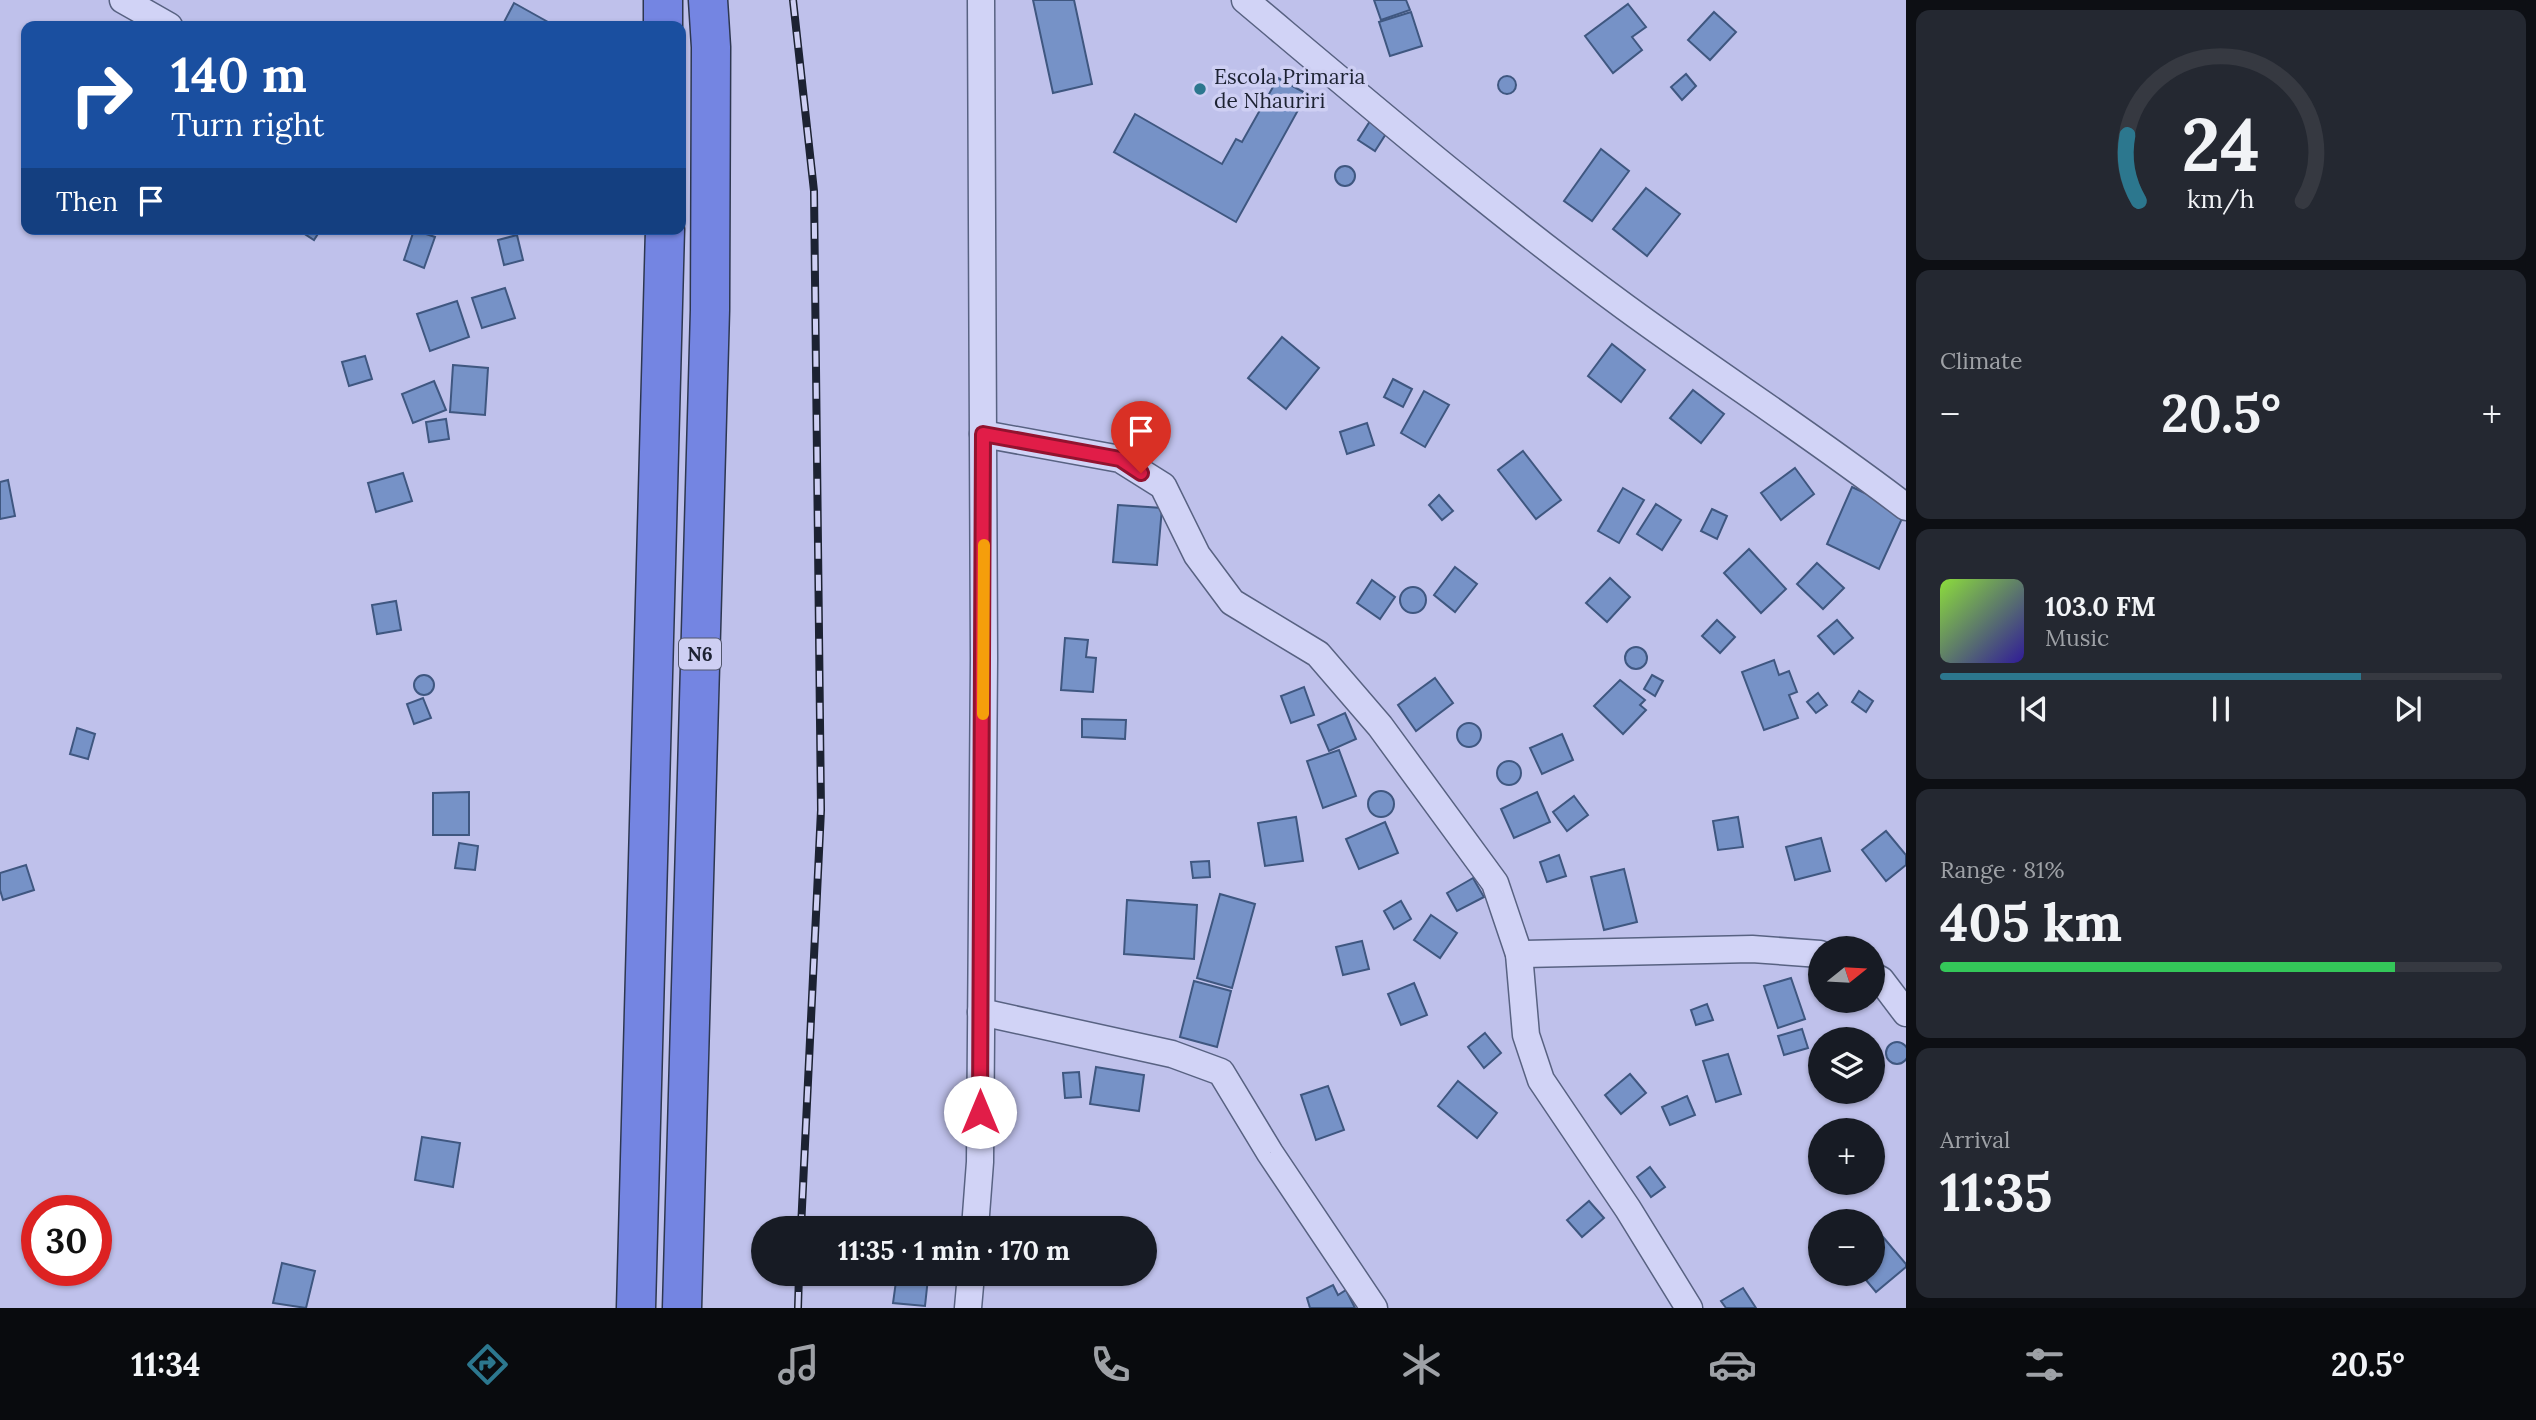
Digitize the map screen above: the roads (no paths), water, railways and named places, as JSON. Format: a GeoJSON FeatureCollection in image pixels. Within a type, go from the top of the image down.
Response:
{"type":"FeatureCollection","features":[{"type":"Feature","properties":{"kind":"highway"},"geometry":{"type":"LineString","coordinates":[[663,0],[663,21]]}},
{"type":"Feature","properties":{"kind":"highway","name":"N6"},"geometry":{"type":"LineString","coordinates":[[682,1308],[710,310],[711,47],[708,0]]}},
{"type":"Feature","properties":{"kind":"highway","name":"N6"},"geometry":{"type":"LineString","coordinates":[[636,1308],[665,235]]}},
{"type":"Feature","properties":{"kind":"street"},"geometry":{"type":"LineString","coordinates":[[123,0],[160,21]]}},
{"type":"Feature","properties":{"kind":"street"},"geometry":{"type":"LineString","coordinates":[[976,1216],[980,1162],[981,1012],[981,0]]}},
{"type":"Feature","properties":{"kind":"street"},"geometry":{"type":"LineString","coordinates":[[1245,0],[1436,161],[1614,298],[1846,461],[1906,507]]}},
{"type":"Feature","properties":{"kind":"street"},"geometry":{"type":"LineString","coordinates":[[983,434],[1120,459],[1163,486],[1197,555],[1232,602],[1318,654],[1380,726],[1495,883],[1519,954],[1525,1035],[1541,1080],[1628,1209],[1689,1308]]}},
{"type":"Feature","properties":{"kind":"street"},"geometry":{"type":"LineString","coordinates":[[1519,954],[1752,948],[1808,953]]}},
{"type":"Feature","properties":{"kind":"street"},"geometry":{"type":"LineString","coordinates":[[1885,985],[1906,1013]]}},
{"type":"Feature","properties":{"kind":"street"},"geometry":{"type":"LineString","coordinates":[[981,1012],[1172,1054],[1221,1072],[1270,1153],[1374,1308]]}},
{"type":"Feature","properties":{"kind":"street"},"geometry":{"type":"LineString","coordinates":[[968,1308],[970,1286]]}},
{"type":"Feature","properties":{"kind":"railway"},"geometry":{"type":"LineString","coordinates":[[793,0],[814,191],[821,810],[802,1216]]}},
{"type":"Feature","properties":{"kind":"railway"},"geometry":{"type":"LineString","coordinates":[[798,1308],[799,1286]]}},
{"type":"Feature","properties":{"kind":"place","name":"Escola Primaria de Nhauriri"},"geometry":{"type":"Point","coordinates":[1200,89]}}]}
